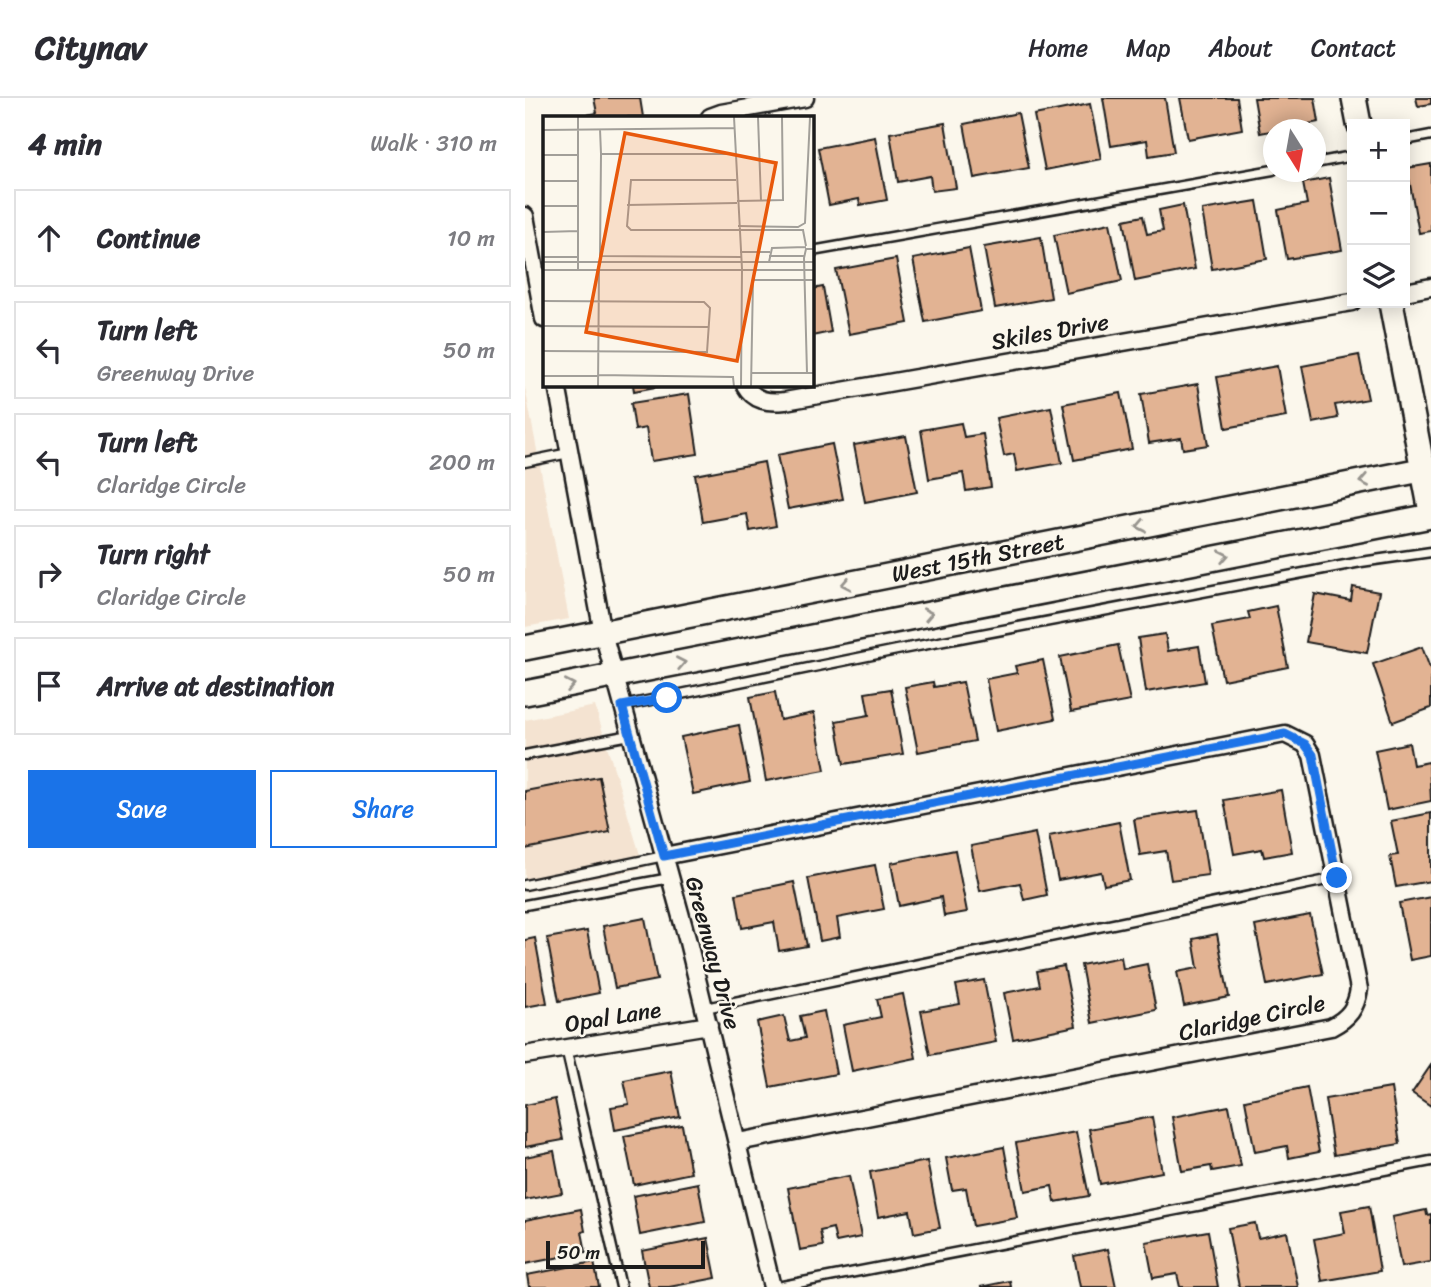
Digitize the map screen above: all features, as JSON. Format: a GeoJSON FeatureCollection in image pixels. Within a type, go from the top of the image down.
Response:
{"type":"FeatureCollection","features":[{"type":"Feature","properties":{"kind":"main road"},"geometry":{"type":"LineString","coordinates":[[1354,98],[1358,119]]}},
{"type":"Feature","properties":{"kind":"main road"},"geometry":{"type":"LineString","coordinates":[[1392,308],[1427,469],[1431,514]]}},
{"type":"Feature","properties":{"kind":"main road","name":"West 15th Street"},"geometry":{"type":"LineString","coordinates":[[525,648],[1427,469]]}},
{"type":"Feature","properties":{"kind":"main road","name":"West 15th Street"},"geometry":{"type":"LineString","coordinates":[[525,693],[1431,514]]}},
{"type":"Feature","properties":{"kind":"street"},"geometry":{"type":"LineString","coordinates":[[714,116],[805,98]]}},
{"type":"Feature","properties":{"kind":"street"},"geometry":{"type":"LineString","coordinates":[[525,216],[543,314]]}},
{"type":"Feature","properties":{"kind":"street"},"geometry":{"type":"LineString","coordinates":[[1410,291],[1431,287]]}},
{"type":"Feature","properties":{"kind":"street","name":"Skiles Drive"},"geometry":{"type":"LineString","coordinates":[[750,391],[770,403],[785,401],[1347,303]]}},
{"type":"Feature","properties":{"kind":"street","name":"Greenway Drive"},"geometry":{"type":"LineString","coordinates":[[557,387],[603,633],[707,1016],[775,1287]]}},
{"type":"Feature","properties":{"kind":"street","name":"Claridge Circle"},"geometry":{"type":"LineString","coordinates":[[664,856],[1285,734],[1305,744],[1313,755],[1359,989],[1357,1002],[1342,1022],[1331,1027],[738,1142]]}},
{"type":"Feature","properties":{"kind":"street","name":"Opal Lane"},"geometry":{"type":"LineString","coordinates":[[525,1055],[707,1016]]}},
{"type":"Feature","properties":{"kind":"lane"},"geometry":{"type":"LineString","coordinates":[[1410,139],[1431,135]]}},
{"type":"Feature","properties":{"kind":"lane"},"geometry":{"type":"LineString","coordinates":[[1326,161],[1347,157]]}},
{"type":"Feature","properties":{"kind":"lane"},"geometry":{"type":"LineString","coordinates":[[814,251],[1263,172]]}},
{"type":"Feature","properties":{"kind":"lane"},"geometry":{"type":"LineString","coordinates":[[525,461],[569,453]]}},
{"type":"Feature","properties":{"kind":"lane"},"geometry":{"type":"LineString","coordinates":[[622,706],[897,650],[1361,562],[1431,552]]}},
{"type":"Feature","properties":{"kind":"lane"},"geometry":{"type":"LineString","coordinates":[[525,755],[630,735]]}},
{"type":"Feature","properties":{"kind":"lane"},"geometry":{"type":"LineString","coordinates":[[525,884],[664,856]]}},
{"type":"Feature","properties":{"kind":"lane"},"geometry":{"type":"LineString","coordinates":[[525,905],[670,878]]}},
{"type":"Feature","properties":{"kind":"lane"},"geometry":{"type":"LineString","coordinates":[[707,1016],[1337,878]]}},
{"type":"Feature","properties":{"kind":"lane"},"geometry":{"type":"LineString","coordinates":[[566,1048],[621,1287]]}},
{"type":"Feature","properties":{"kind":"lane"},"geometry":{"type":"LineString","coordinates":[[775,1287],[1431,1161]]}},
{"type":"Feature","properties":{"kind":"shaded area"},"geometry":{"type":"Polygon","coordinates":[[[525,387],[569,619],[525,627],[525,387]]]}},
{"type":"Feature","properties":{"kind":"shaded area"},"geometry":{"type":"Polygon","coordinates":[[[595,706],[644,868],[525,892],[525,720],[595,706]]]}},
{"type":"Feature","properties":{"kind":"building"},"geometry":{"type":"Polygon","coordinates":[[[594,98],[640,98],[643,116],[581,116],[597,113],[594,98]]]}},
{"type":"Feature","properties":{"kind":"building"},"geometry":{"type":"Polygon","coordinates":[[[1103,98],[1165,98],[1174,152],[1149,156],[1147,140],[1111,146],[1103,98]]]}},
{"type":"Feature","properties":{"kind":"building"},"geometry":{"type":"Polygon","coordinates":[[[1180,98],[1237,98],[1242,129],[1188,139],[1180,98]]]}},
{"type":"Feature","properties":{"kind":"building"},"geometry":{"type":"Polygon","coordinates":[[[1254,98],[1315,98],[1318,119],[1263,119],[1263,132],[1260,133],[1254,98]]]}},
{"type":"Feature","properties":{"kind":"building"},"geometry":{"type":"Polygon","coordinates":[[[1416,98],[1431,98],[1431,104],[1418,106],[1416,98]]]}},
{"type":"Feature","properties":{"kind":"building"},"geometry":{"type":"Polygon","coordinates":[[[1090,104],[1101,159],[1045,170],[1034,115],[1090,104]]]}},
{"type":"Feature","properties":{"kind":"building"},"geometry":{"type":"Polygon","coordinates":[[[1018,113],[1029,168],[974,178],[964,124],[1018,113]]]}},
{"type":"Feature","properties":{"kind":"building"},"geometry":{"type":"Polygon","coordinates":[[[945,123],[956,188],[932,191],[930,176],[898,182],[890,133],[945,123]]]}},
{"type":"Feature","properties":{"kind":"building"},"geometry":{"type":"Polygon","coordinates":[[[875,137],[887,200],[860,205],[859,199],[829,205],[818,148],[875,137]]]}},
{"type":"Feature","properties":{"kind":"building"},"geometry":{"type":"Polygon","coordinates":[[[1431,164],[1431,231],[1419,233],[1410,184],[1410,168],[1431,164]]]}},
{"type":"Feature","properties":{"kind":"building"},"geometry":{"type":"Polygon","coordinates":[[[1329,178],[1342,250],[1287,259],[1278,210],[1307,204],[1303,183],[1326,182],[1329,178]]]}},
{"type":"Feature","properties":{"kind":"building"},"geometry":{"type":"Polygon","coordinates":[[[1257,201],[1267,259],[1212,269],[1202,210],[1257,201]]]}},
{"type":"Feature","properties":{"kind":"building"},"geometry":{"type":"Polygon","coordinates":[[[1183,205],[1195,269],[1135,281],[1124,220],[1143,216],[1147,234],[1163,231],[1159,210],[1183,205]]]}},
{"type":"Feature","properties":{"kind":"building"},"geometry":{"type":"Polygon","coordinates":[[[1110,223],[1122,281],[1066,293],[1054,235],[1110,223]]]}},
{"type":"Feature","properties":{"kind":"building"},"geometry":{"type":"Polygon","coordinates":[[[1041,237],[1051,298],[995,308],[984,247],[1041,237]]]}},
{"type":"Feature","properties":{"kind":"building"},"geometry":{"type":"Polygon","coordinates":[[[969,248],[981,311],[925,322],[913,259],[969,248]]]}},
{"type":"Feature","properties":{"kind":"building"},"geometry":{"type":"Polygon","coordinates":[[[896,259],[908,323],[849,334],[836,270],[896,259]]]}},
{"type":"Feature","properties":{"kind":"building"},"geometry":{"type":"Polygon","coordinates":[[[823,287],[831,332],[814,336],[814,289],[823,287]]]}},
{"type":"Feature","properties":{"kind":"building"},"geometry":{"type":"Polygon","coordinates":[[[1359,355],[1368,399],[1335,405],[1338,418],[1313,423],[1302,366],[1359,355]]]}},
{"type":"Feature","properties":{"kind":"building"},"geometry":{"type":"Polygon","coordinates":[[[1277,366],[1286,417],[1226,428],[1217,377],[1277,366]]]}},
{"type":"Feature","properties":{"kind":"building"},"geometry":{"type":"Polygon","coordinates":[[[1198,384],[1208,445],[1183,449],[1181,438],[1149,443],[1141,394],[1198,384]]]}},
{"type":"Feature","properties":{"kind":"building"},"geometry":{"type":"Polygon","coordinates":[[[633,387],[655,387],[634,391],[633,387]]]}},
{"type":"Feature","properties":{"kind":"building"},"geometry":{"type":"Polygon","coordinates":[[[1121,393],[1132,449],[1074,460],[1063,404],[1121,393]]]}},
{"type":"Feature","properties":{"kind":"building"},"geometry":{"type":"Polygon","coordinates":[[[689,394],[698,454],[651,461],[646,428],[635,430],[631,403],[689,394]]]}},
{"type":"Feature","properties":{"kind":"building"},"geometry":{"type":"Polygon","coordinates":[[[1051,407],[1062,463],[1017,471],[1014,454],[1004,456],[996,418],[1051,407]]]}},
{"type":"Feature","properties":{"kind":"building"},"geometry":{"type":"Polygon","coordinates":[[[961,423],[964,437],[983,434],[991,487],[966,491],[963,473],[929,479],[921,430],[961,423]]]}},
{"type":"Feature","properties":{"kind":"building"},"geometry":{"type":"Polygon","coordinates":[[[906,436],[917,492],[865,502],[854,445],[906,436]]]}},
{"type":"Feature","properties":{"kind":"building"},"geometry":{"type":"Polygon","coordinates":[[[832,444],[843,499],[788,509],[777,455],[832,444]]]}},
{"type":"Feature","properties":{"kind":"building"},"geometry":{"type":"Polygon","coordinates":[[[764,462],[776,526],[750,531],[747,514],[703,522],[695,475],[764,462]]]}},
{"type":"Feature","properties":{"kind":"building"},"geometry":{"type":"Polygon","coordinates":[[[1353,587],[1379,592],[1367,653],[1306,642],[1315,594],[1351,601],[1353,587]]]}},
{"type":"Feature","properties":{"kind":"building"},"geometry":{"type":"Polygon","coordinates":[[[1276,606],[1288,667],[1223,680],[1212,626],[1250,619],[1248,612],[1276,606]]]}},
{"type":"Feature","properties":{"kind":"building"},"geometry":{"type":"Polygon","coordinates":[[[1165,634],[1168,651],[1199,646],[1205,682],[1146,692],[1138,638],[1165,634]]]}},
{"type":"Feature","properties":{"kind":"building"},"geometry":{"type":"Polygon","coordinates":[[[1118,645],[1130,701],[1071,712],[1060,657],[1118,645]]]}},
{"type":"Feature","properties":{"kind":"building"},"geometry":{"type":"Polygon","coordinates":[[[1422,647],[1431,671],[1431,708],[1393,722],[1373,664],[1422,647]]]}},
{"type":"Feature","properties":{"kind":"building"},"geometry":{"type":"Polygon","coordinates":[[[1043,660],[1055,719],[996,731],[986,679],[1017,673],[1015,666],[1043,660]]]}},
{"type":"Feature","properties":{"kind":"building"},"geometry":{"type":"Polygon","coordinates":[[[933,682],[934,687],[963,682],[975,741],[918,752],[905,687],[933,682]]]}},
{"type":"Feature","properties":{"kind":"building"},"geometry":{"type":"Polygon","coordinates":[[[891,689],[903,754],[844,764],[836,721],[869,715],[865,693],[891,689]]]}},
{"type":"Feature","properties":{"kind":"building"},"geometry":{"type":"Polygon","coordinates":[[[775,692],[780,720],[814,713],[825,770],[766,781],[750,697],[775,692]]]}},
{"type":"Feature","properties":{"kind":"building"},"geometry":{"type":"Polygon","coordinates":[[[739,725],[750,782],[693,794],[681,737],[739,725]]]}},
{"type":"Feature","properties":{"kind":"building"},"geometry":{"type":"Polygon","coordinates":[[[1409,743],[1413,765],[1429,762],[1431,801],[1387,810],[1375,750],[1409,743]]]}},
{"type":"Feature","properties":{"kind":"building"},"geometry":{"type":"Polygon","coordinates":[[[599,777],[610,832],[525,849],[525,791],[599,777]]]}},
{"type":"Feature","properties":{"kind":"building"},"geometry":{"type":"Polygon","coordinates":[[[1281,790],[1292,852],[1264,857],[1262,849],[1234,854],[1224,800],[1281,790]]]}},
{"type":"Feature","properties":{"kind":"building"},"geometry":{"type":"Polygon","coordinates":[[[1198,810],[1208,875],[1171,880],[1166,851],[1140,855],[1134,819],[1198,810]]]}},
{"type":"Feature","properties":{"kind":"building"},"geometry":{"type":"Polygon","coordinates":[[[1431,813],[1431,881],[1396,887],[1390,856],[1398,855],[1391,821],[1431,813]]]}},
{"type":"Feature","properties":{"kind":"building"},"geometry":{"type":"Polygon","coordinates":[[[1119,822],[1130,880],[1104,885],[1101,872],[1058,880],[1049,836],[1119,822]]]}},
{"type":"Feature","properties":{"kind":"building"},"geometry":{"type":"Polygon","coordinates":[[[1035,833],[1047,895],[1024,900],[1020,883],[980,891],[971,846],[1035,833]]]}},
{"type":"Feature","properties":{"kind":"building"},"geometry":{"type":"Polygon","coordinates":[[[955,850],[967,912],[944,916],[941,897],[899,906],[891,863],[955,850]]]}},
{"type":"Feature","properties":{"kind":"building"},"geometry":{"type":"Polygon","coordinates":[[[875,865],[884,909],[837,918],[840,937],[820,941],[808,878],[875,865]]]}},
{"type":"Feature","properties":{"kind":"building"},"geometry":{"type":"Polygon","coordinates":[[[794,882],[807,946],[779,951],[774,922],[742,928],[736,894],[794,882]]]}},
{"type":"Feature","properties":{"kind":"building"},"geometry":{"type":"Polygon","coordinates":[[[1431,897],[1431,956],[1410,960],[1399,903],[1431,897]]]}},
{"type":"Feature","properties":{"kind":"building"},"geometry":{"type":"Polygon","coordinates":[[[1310,915],[1323,974],[1267,985],[1255,926],[1310,915]]]}},
{"type":"Feature","properties":{"kind":"building"},"geometry":{"type":"Polygon","coordinates":[[[645,918],[657,980],[615,988],[603,926],[645,918]]]}},
{"type":"Feature","properties":{"kind":"building"},"geometry":{"type":"Polygon","coordinates":[[[587,931],[599,993],[559,1001],[547,938],[587,931]]]}},
{"type":"Feature","properties":{"kind":"building"},"geometry":{"type":"Polygon","coordinates":[[[1217,934],[1229,997],[1184,1006],[1177,972],[1198,968],[1193,939],[1217,934]]]}},
{"type":"Feature","properties":{"kind":"building"},"geometry":{"type":"Polygon","coordinates":[[[535,938],[547,1003],[525,1007],[525,940],[535,938]]]}},
{"type":"Feature","properties":{"kind":"building"},"geometry":{"type":"Polygon","coordinates":[[[1121,957],[1123,969],[1147,964],[1156,1010],[1092,1023],[1081,965],[1121,957]]]}},
{"type":"Feature","properties":{"kind":"building"},"geometry":{"type":"Polygon","coordinates":[[[1064,966],[1076,1026],[1013,1039],[1004,993],[1040,986],[1037,971],[1064,966]]]}},
{"type":"Feature","properties":{"kind":"building"},"geometry":{"type":"Polygon","coordinates":[[[984,980],[996,1042],[930,1055],[921,1011],[960,1004],[956,985],[984,980]]]}},
{"type":"Feature","properties":{"kind":"building"},"geometry":{"type":"Polygon","coordinates":[[[903,994],[916,1058],[852,1071],[843,1025],[881,1017],[877,999],[903,994]]]}},
{"type":"Feature","properties":{"kind":"building"},"geometry":{"type":"Polygon","coordinates":[[[824,1011],[836,1074],[770,1087],[757,1022],[784,1016],[790,1041],[805,1038],[800,1016],[824,1011]]]}},
{"type":"Feature","properties":{"kind":"building"},"geometry":{"type":"Polygon","coordinates":[[[1431,1065],[1431,1106],[1412,1093],[1431,1065]]]}},
{"type":"Feature","properties":{"kind":"building"},"geometry":{"type":"Polygon","coordinates":[[[671,1071],[680,1117],[615,1130],[611,1107],[629,1104],[624,1080],[671,1071]]]}},
{"type":"Feature","properties":{"kind":"building"},"geometry":{"type":"Polygon","coordinates":[[[1307,1087],[1319,1152],[1289,1158],[1287,1146],[1255,1152],[1245,1100],[1307,1087]]]}},
{"type":"Feature","properties":{"kind":"building"},"geometry":{"type":"Polygon","coordinates":[[[1391,1088],[1400,1144],[1334,1155],[1325,1099],[1391,1088]]]}},
{"type":"Feature","properties":{"kind":"building"},"geometry":{"type":"Polygon","coordinates":[[[555,1099],[563,1140],[525,1147],[525,1105],[555,1099]]]}},
{"type":"Feature","properties":{"kind":"building"},"geometry":{"type":"Polygon","coordinates":[[[1229,1106],[1241,1166],[1212,1171],[1211,1166],[1182,1171],[1172,1117],[1229,1106]]]}},
{"type":"Feature","properties":{"kind":"building"},"geometry":{"type":"Polygon","coordinates":[[[1152,1117],[1162,1172],[1100,1184],[1089,1129],[1152,1117]]]}},
{"type":"Feature","properties":{"kind":"building"},"geometry":{"type":"Polygon","coordinates":[[[682,1125],[691,1173],[634,1185],[624,1136],[682,1125]]]}},
{"type":"Feature","properties":{"kind":"building"},"geometry":{"type":"Polygon","coordinates":[[[1076,1132],[1089,1196],[1055,1202],[1052,1186],[1025,1191],[1016,1143],[1076,1132]]]}},
{"type":"Feature","properties":{"kind":"building"},"geometry":{"type":"Polygon","coordinates":[[[1004,1147],[1017,1218],[973,1226],[966,1188],[952,1190],[946,1158],[1004,1147]]]}},
{"type":"Feature","properties":{"kind":"building"},"geometry":{"type":"Polygon","coordinates":[[[554,1151],[562,1193],[525,1200],[525,1157],[554,1151]]]}},
{"type":"Feature","properties":{"kind":"building"},"geometry":{"type":"Polygon","coordinates":[[[927,1161],[940,1228],[914,1233],[910,1211],[878,1217],[870,1172],[927,1161]]]}},
{"type":"Feature","properties":{"kind":"building"},"geometry":{"type":"Polygon","coordinates":[[[849,1176],[861,1237],[836,1242],[833,1228],[820,1231],[823,1246],[800,1250],[788,1188],[849,1176]]]}},
{"type":"Feature","properties":{"kind":"building"},"geometry":{"type":"Polygon","coordinates":[[[698,1183],[705,1222],[640,1235],[633,1196],[698,1183]]]}},
{"type":"Feature","properties":{"kind":"building"},"geometry":{"type":"Polygon","coordinates":[[[1369,1206],[1380,1271],[1322,1281],[1314,1239],[1345,1233],[1341,1211],[1369,1206]]]}},
{"type":"Feature","properties":{"kind":"building"},"geometry":{"type":"Polygon","coordinates":[[[581,1209],[586,1252],[525,1264],[525,1220],[581,1209]]]}},
{"type":"Feature","properties":{"kind":"building"},"geometry":{"type":"Polygon","coordinates":[[[1426,1210],[1427,1215],[1431,1214],[1431,1262],[1401,1267],[1392,1217],[1426,1210]]]}},
{"type":"Feature","properties":{"kind":"building"},"geometry":{"type":"Polygon","coordinates":[[[1255,1223],[1258,1238],[1287,1232],[1298,1287],[1239,1287],[1228,1228],[1255,1223]]]}},
{"type":"Feature","properties":{"kind":"building"},"geometry":{"type":"Polygon","coordinates":[[[1208,1231],[1218,1287],[1180,1287],[1177,1274],[1153,1278],[1146,1242],[1208,1231]]]}},
{"type":"Feature","properties":{"kind":"building"},"geometry":{"type":"Polygon","coordinates":[[[708,1238],[716,1278],[669,1287],[649,1287],[642,1251],[708,1238]]]}},
{"type":"Feature","properties":{"kind":"building"},"geometry":{"type":"Polygon","coordinates":[[[1108,1249],[1116,1287],[1080,1287],[1074,1256],[1108,1249]]]}},
{"type":"Feature","properties":{"kind":"building"},"geometry":{"type":"Polygon","coordinates":[[[594,1262],[599,1287],[529,1287],[527,1275],[594,1262]]]}},
{"type":"Feature","properties":{"kind":"building"},"geometry":{"type":"Polygon","coordinates":[[[1010,1281],[1011,1287],[980,1287],[1010,1281]]]}},
{"type":"Feature","properties":{"kind":"route"},"geometry":{"type":"LineString","coordinates":[[667,698],[622,706],[664,856],[1285,734],[1305,744],[1313,755],[1337,878]]}}]}
